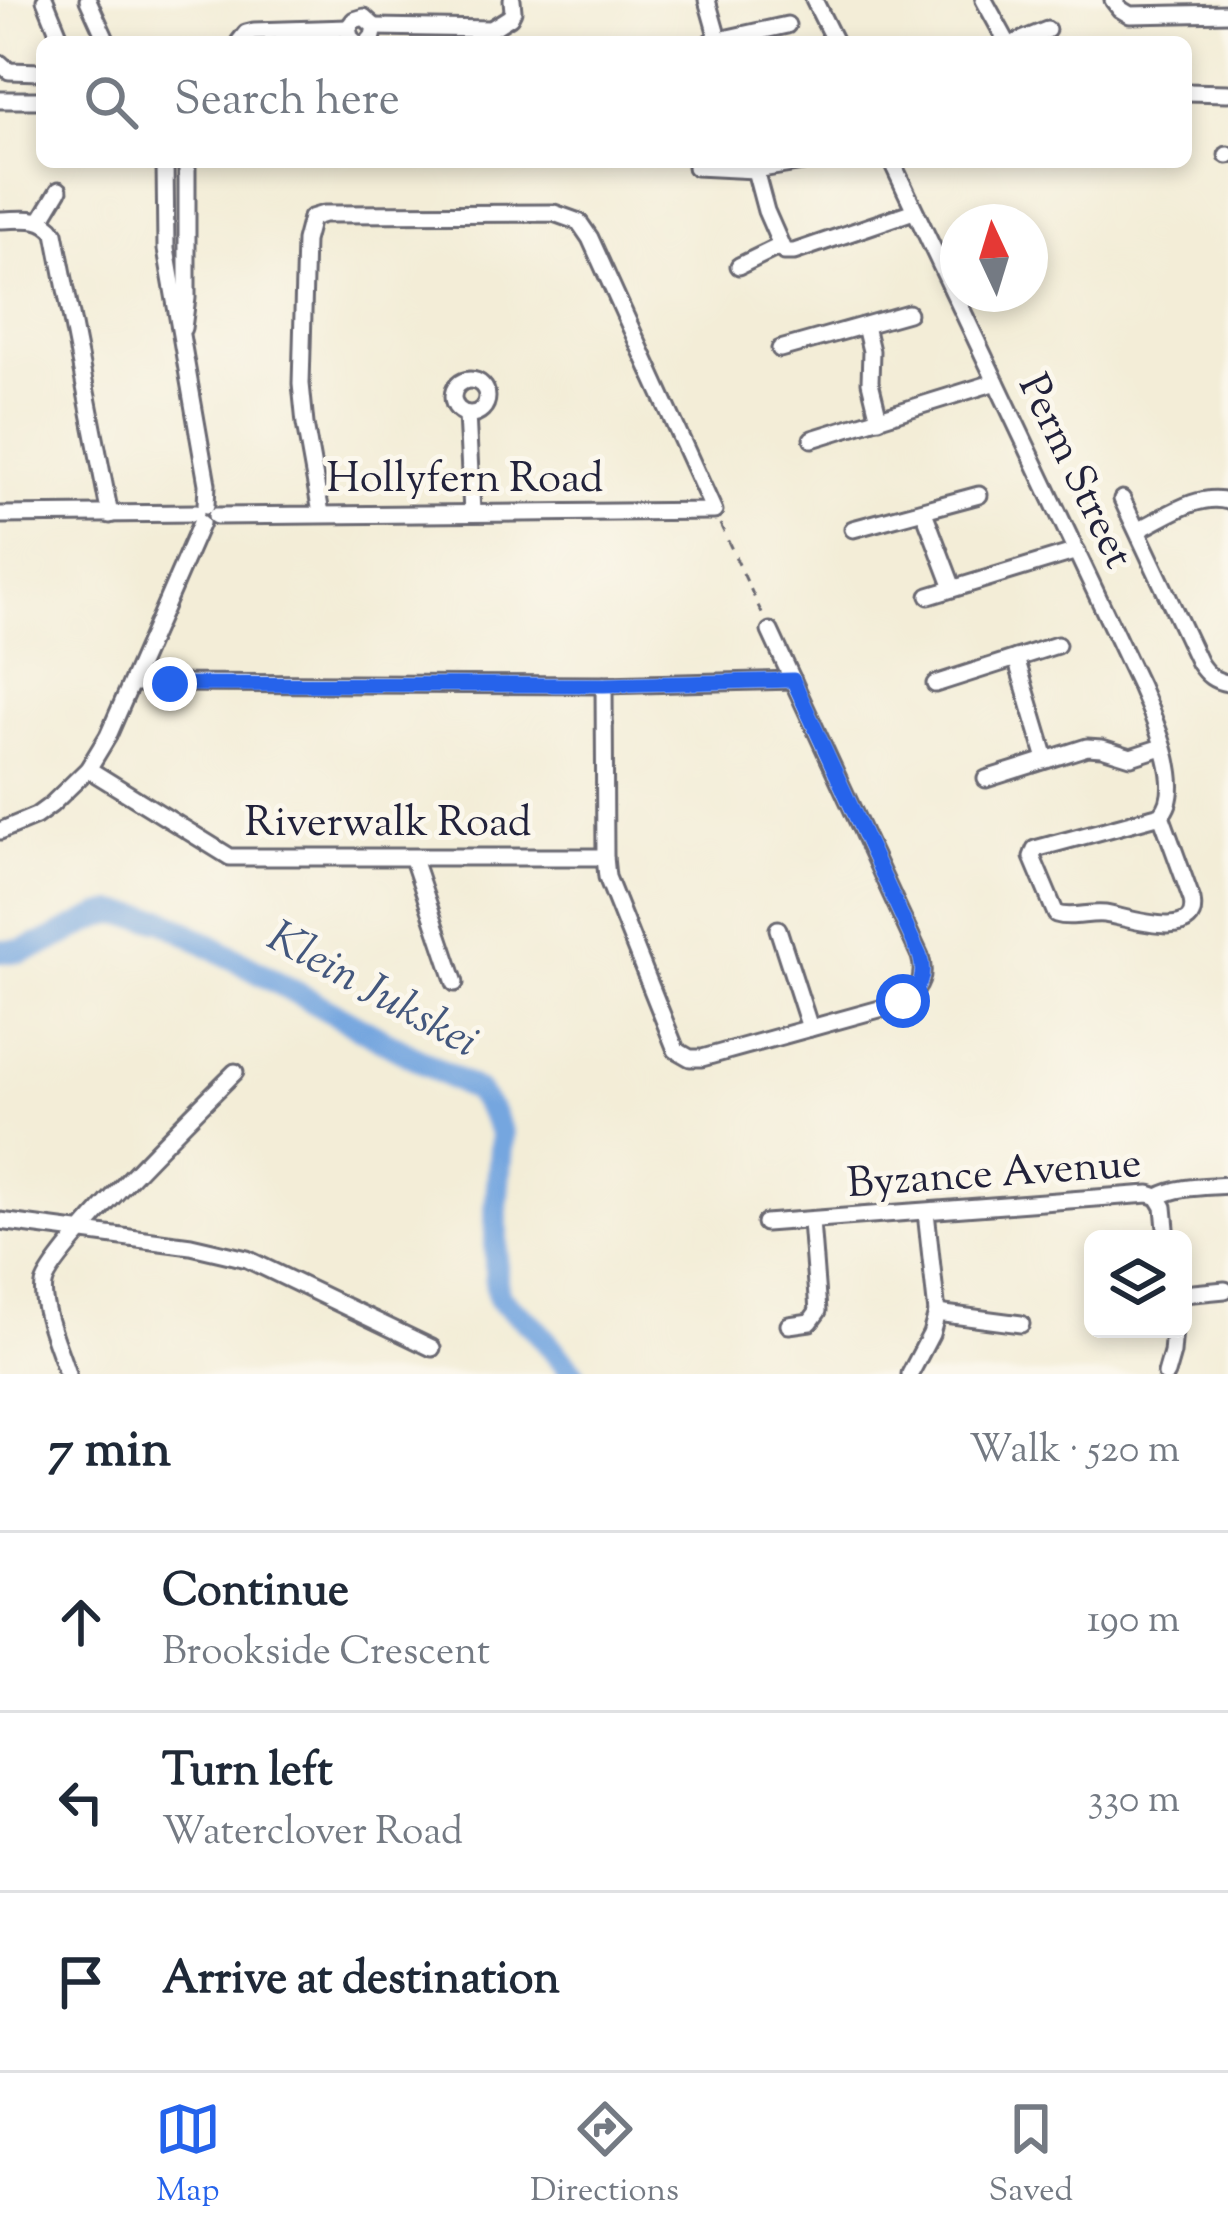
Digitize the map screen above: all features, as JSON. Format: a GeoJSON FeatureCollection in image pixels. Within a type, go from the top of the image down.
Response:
{"type":"FeatureCollection","features":[{"type":"Feature","properties":{"kind":"street"},"geometry":{"type":"LineString","coordinates":[[45,0],[60,36]]}},
{"type":"Feature","properties":{"kind":"street"},"geometry":{"type":"LineString","coordinates":[[88,0],[104,36]]}},
{"type":"Feature","properties":{"kind":"street"},"geometry":{"type":"LineString","coordinates":[[243,36],[254,31],[352,35],[353,20],[364,17],[371,35],[490,29],[510,17],[512,0]]}},
{"type":"Feature","properties":{"kind":"street"},"geometry":{"type":"LineString","coordinates":[[707,0],[713,36]]}},
{"type":"Feature","properties":{"kind":"street"},"geometry":{"type":"LineString","coordinates":[[814,0],[832,36]]}},
{"type":"Feature","properties":{"kind":"street"},"geometry":{"type":"LineString","coordinates":[[984,0],[1004,36]]}},
{"type":"Feature","properties":{"kind":"street"},"geometry":{"type":"LineString","coordinates":[[1113,0],[1130,15],[1228,13]]}},
{"type":"Feature","properties":{"kind":"street"},"geometry":{"type":"LineString","coordinates":[[733,36],[787,25]]}},
{"type":"Feature","properties":{"kind":"street"},"geometry":{"type":"LineString","coordinates":[[1032,36],[1047,30]]}},
{"type":"Feature","properties":{"kind":"street"},"geometry":{"type":"LineString","coordinates":[[0,63],[9,71],[36,72]]}},
{"type":"Feature","properties":{"kind":"street"},"geometry":{"type":"LineString","coordinates":[[1192,92],[1228,92]]}},
{"type":"Feature","properties":{"kind":"street"},"geometry":{"type":"LineString","coordinates":[[0,100],[36,100]]}},
{"type":"Feature","properties":{"kind":"street"},"geometry":{"type":"LineString","coordinates":[[0,831],[52,806],[88,770],[108,736],[205,514],[207,484],[166,249],[165,168]]}},
{"type":"Feature","properties":{"kind":"street"},"geometry":{"type":"LineString","coordinates":[[182,331],[187,168]]}},
{"type":"Feature","properties":{"kind":"street"},"geometry":{"type":"LineString","coordinates":[[715,168],[766,168]]}},
{"type":"Feature","properties":{"kind":"street","name":"Perm Street"},"geometry":{"type":"LineString","coordinates":[[895,168],[1146,700],[1172,782],[1167,809],[1161,814]]}},
{"type":"Feature","properties":{"kind":"street"},"geometry":{"type":"LineString","coordinates":[[754,170],[784,252],[914,211]]}},
{"type":"Feature","properties":{"kind":"street"},"geometry":{"type":"LineString","coordinates":[[41,220],[59,190]]}},
{"type":"Feature","properties":{"kind":"street"},"geometry":{"type":"LineString","coordinates":[[321,513],[303,410],[302,351],[307,228],[311,218],[324,214],[554,213],[579,222],[715,511]]}},
{"type":"Feature","properties":{"kind":"street"},"geometry":{"type":"LineString","coordinates":[[0,220],[41,220],[56,238],[110,515]]}},
{"type":"Feature","properties":{"kind":"street"},"geometry":{"type":"LineString","coordinates":[[739,266],[780,246]]}},
{"type":"Feature","properties":{"kind":"street"},"geometry":{"type":"LineString","coordinates":[[166,249],[187,249]]}},
{"type":"Feature","properties":{"kind":"street"},"geometry":{"type":"LineString","coordinates":[[780,349],[908,313]]}},
{"type":"Feature","properties":{"kind":"street"},"geometry":{"type":"LineString","coordinates":[[865,326],[879,419]]}},
{"type":"Feature","properties":{"kind":"street"},"geometry":{"type":"LineString","coordinates":[[812,439],[996,382]]}},
{"type":"Feature","properties":{"kind":"street"},"geometry":{"type":"LineString","coordinates":[[467,415],[472,512]]}},
{"type":"Feature","properties":{"kind":"street"},"geometry":{"type":"LineString","coordinates":[[854,529],[979,495]]}},
{"type":"Feature","properties":{"kind":"street"},"geometry":{"type":"LineString","coordinates":[[1122,500],[1199,663],[1216,681],[1228,683]]}},
{"type":"Feature","properties":{"kind":"street"},"geometry":{"type":"LineString","coordinates":[[1138,530],[1200,501],[1228,501]]}},
{"type":"Feature","properties":{"kind":"street","name":"Hollyfern Road"},"geometry":{"type":"LineString","coordinates":[[0,515],[715,511]]}},
{"type":"Feature","properties":{"kind":"street"},"geometry":{"type":"LineString","coordinates":[[924,512],[953,588]]}},
{"type":"Feature","properties":{"kind":"street"},"geometry":{"type":"LineString","coordinates":[[928,596],[1077,551]]}},
{"type":"Feature","properties":{"kind":"street"},"geometry":{"type":"LineString","coordinates":[[604,685],[608,877],[667,1032],[680,1053],[702,1058],[903,1001],[917,989],[923,968],[912,936],[770,631]]}},
{"type":"Feature","properties":{"kind":"street"},"geometry":{"type":"LineString","coordinates":[[935,684],[1057,645]]}},
{"type":"Feature","properties":{"kind":"street"},"geometry":{"type":"LineString","coordinates":[[1016,658],[1046,759]]}},
{"type":"Feature","properties":{"kind":"street"},"geometry":{"type":"LineString","coordinates":[[132,683],[604,685],[793,680]]}},
{"type":"Feature","properties":{"kind":"street"},"geometry":{"type":"LineString","coordinates":[[986,778],[1087,747],[1131,757],[1162,747]]}},
{"type":"Feature","properties":{"kind":"street","name":"Riverwalk Road"},"geometry":{"type":"LineString","coordinates":[[88,770],[230,857],[605,857]]}},
{"type":"Feature","properties":{"kind":"street"},"geometry":{"type":"LineString","coordinates":[[1161,814],[1192,900],[1190,919],[1157,924],[1106,914],[1057,914],[1032,857],[1035,849],[1161,814]]}},
{"type":"Feature","properties":{"kind":"street"},"geometry":{"type":"LineString","coordinates":[[413,859],[455,983]]}},
{"type":"Feature","properties":{"kind":"street"},"geometry":{"type":"LineString","coordinates":[[778,929],[810,1028]]}},
{"type":"Feature","properties":{"kind":"street"},"geometry":{"type":"LineString","coordinates":[[68,1374],[45,1301],[50,1268],[235,1072]]}},
{"type":"Feature","properties":{"kind":"street","name":"Byzance Avenue"},"geometry":{"type":"LineString","coordinates":[[765,1223],[1148,1194],[1158,1197],[1228,1185]]}},
{"type":"Feature","properties":{"kind":"street"},"geometry":{"type":"LineString","coordinates":[[1158,1197],[1166,1230]]}},
{"type":"Feature","properties":{"kind":"street"},"geometry":{"type":"LineString","coordinates":[[910,1374],[937,1313],[926,1212]]}},
{"type":"Feature","properties":{"kind":"street"},"geometry":{"type":"LineString","coordinates":[[789,1325],[810,1322],[818,1311],[812,1220]]}},
{"type":"Feature","properties":{"kind":"street"},"geometry":{"type":"LineString","coordinates":[[0,1221],[191,1246],[247,1259],[432,1348]]}},
{"type":"Feature","properties":{"kind":"street"},"geometry":{"type":"LineString","coordinates":[[1192,1293],[1226,1290]]}},
{"type":"Feature","properties":{"kind":"street"},"geometry":{"type":"LineString","coordinates":[[937,1313],[1021,1324]]}},
{"type":"Feature","properties":{"kind":"street"},"geometry":{"type":"LineString","coordinates":[[1166,1374],[1173,1338]]}},
{"type":"Feature","properties":{"kind":"path"},"geometry":{"type":"LineString","coordinates":[[715,511],[770,631]]}},
{"type":"Feature","properties":{"kind":"waterway","name":"Klein Jukskei"},"geometry":{"type":"LineString","coordinates":[[0,951],[45,943],[115,913],[163,920],[476,1091],[502,1135],[496,1209],[499,1298],[534,1327],[574,1374]]}},
{"type":"Feature","properties":{"kind":"route"},"geometry":{"type":"LineString","coordinates":[[170,684],[604,685],[793,680],[920,956],[921,982],[903,1001]]}}]}
